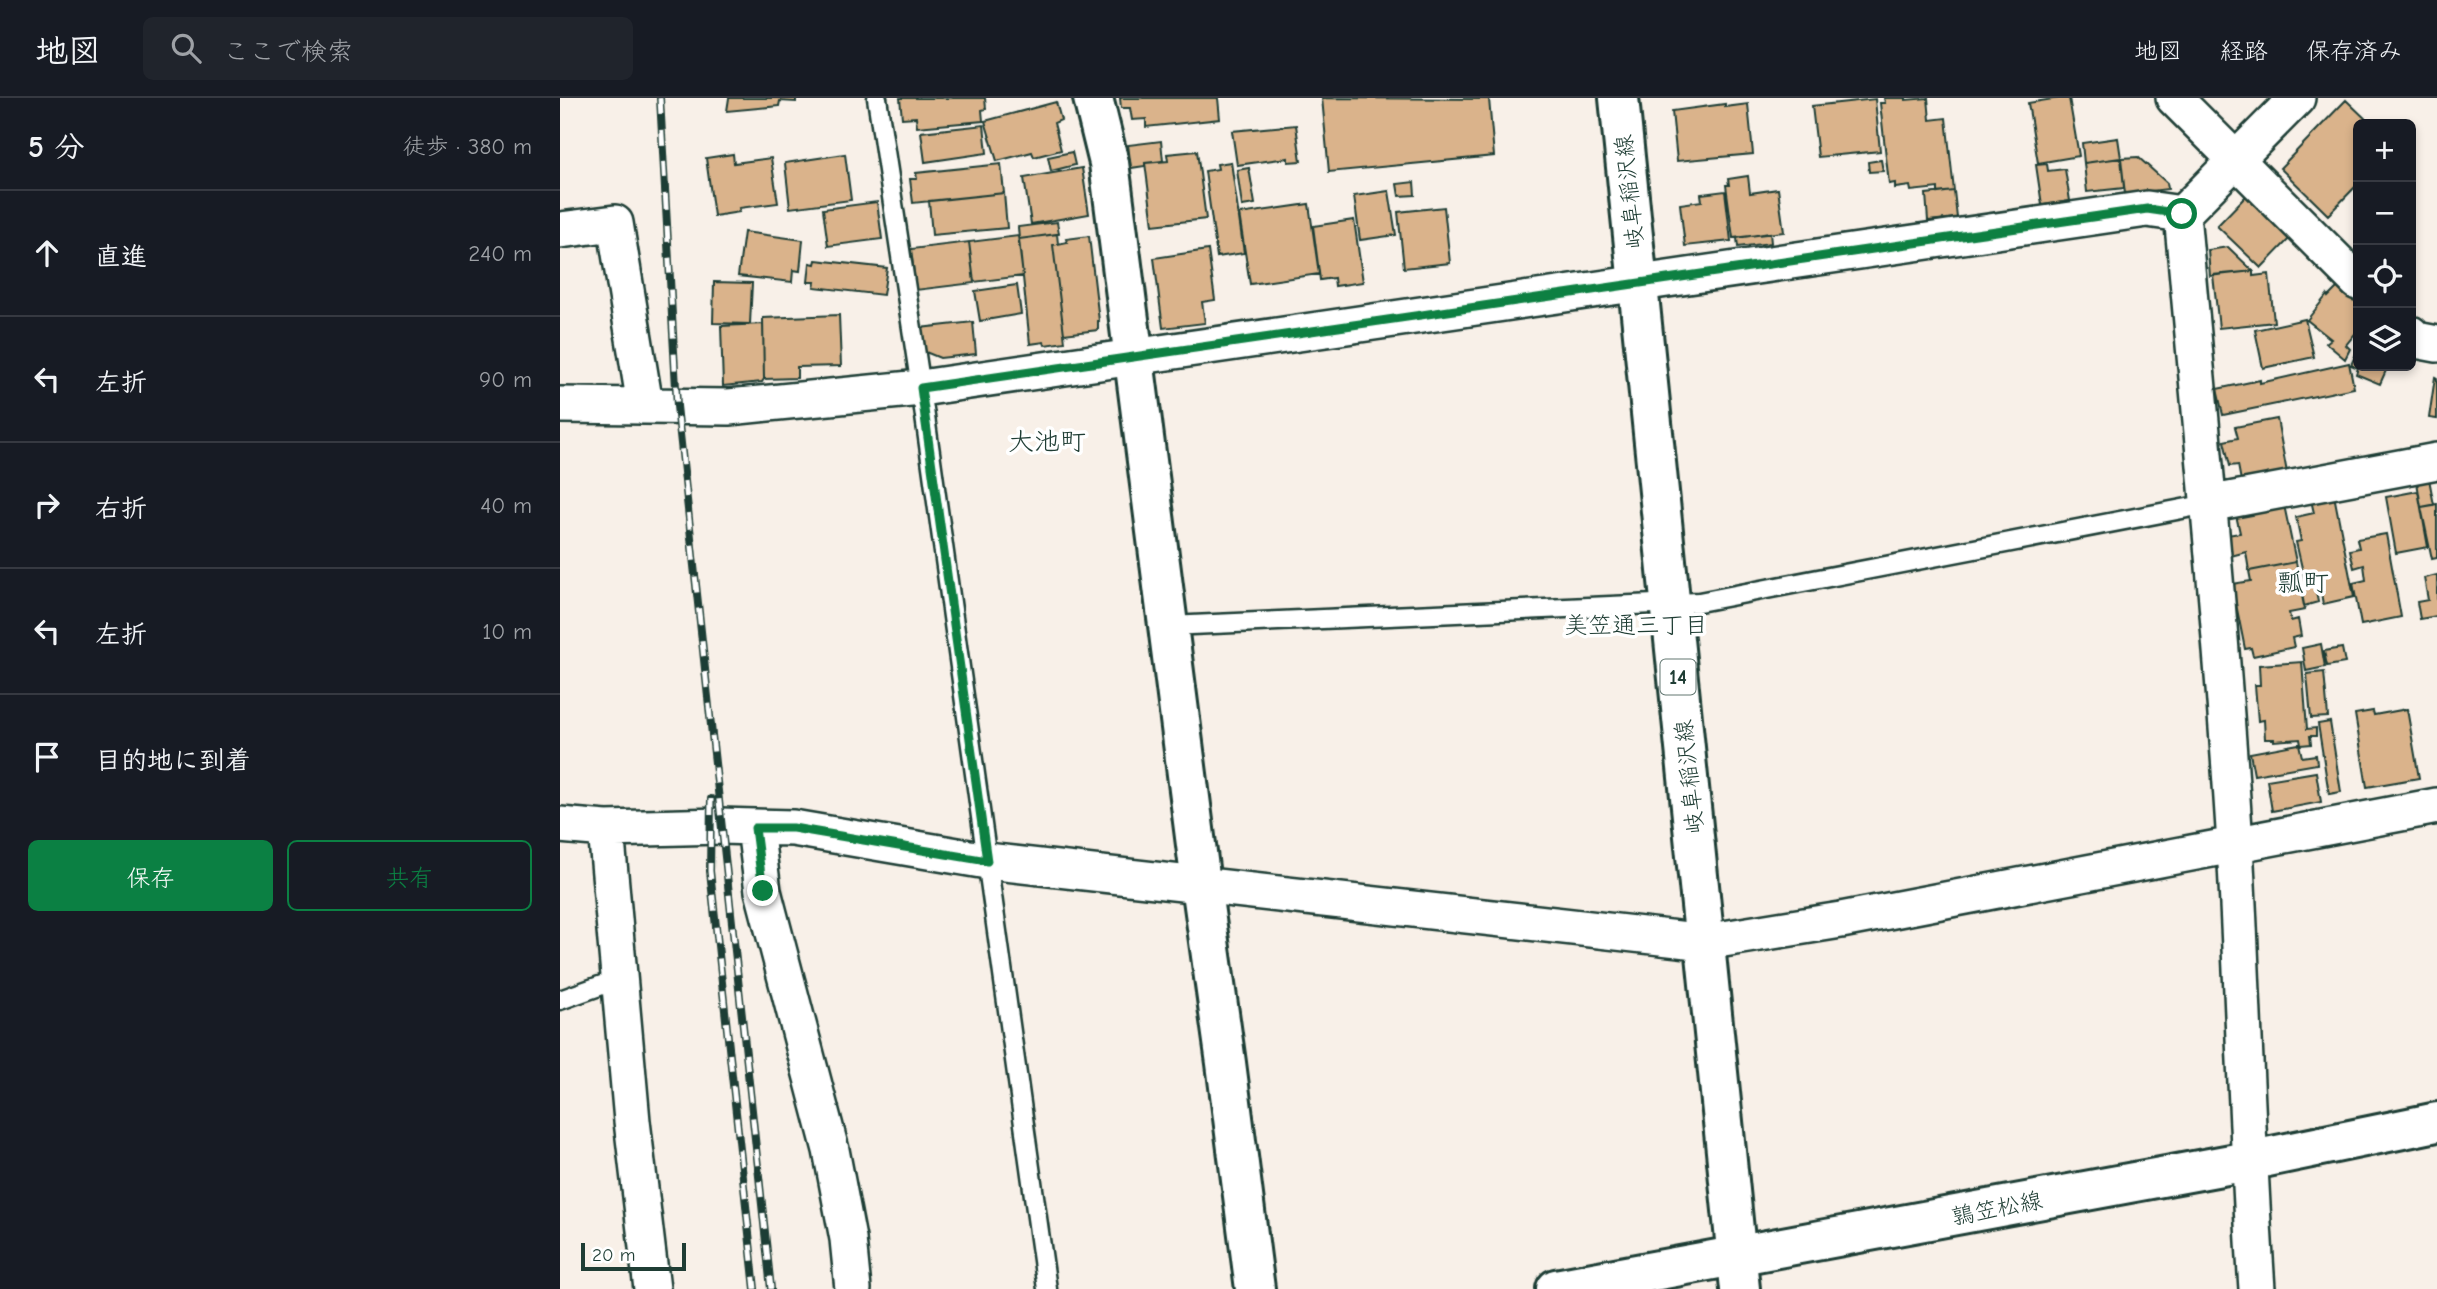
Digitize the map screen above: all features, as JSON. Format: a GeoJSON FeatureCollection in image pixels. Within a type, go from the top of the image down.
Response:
{"type":"FeatureCollection","features":[{"type":"Feature","properties":{"kind":"main road"},"geometry":{"type":"LineString","coordinates":[[1093,98],[1110,163],[1200,884],[1227,1063],[1255,1289]]}},
{"type":"Feature","properties":{"kind":"main road","name":"岐阜稲沢線"},"geometry":{"type":"LineString","coordinates":[[1619,98],[1739,1273]]}},
{"type":"Feature","properties":{"kind":"main road","name":"鶉笠松線"},"geometry":{"type":"LineString","coordinates":[[1556,1289],[1739,1273],[2437,1122]]}},
{"type":"Feature","properties":{"kind":"street"},"geometry":{"type":"LineString","coordinates":[[2174,98],[2353,277]]}},
{"type":"Feature","properties":{"kind":"street"},"geometry":{"type":"LineString","coordinates":[[2258,1289],[2248,1161],[2235,845],[2182,214],[2297,98]]}},
{"type":"Feature","properties":{"kind":"street"},"geometry":{"type":"LineString","coordinates":[[560,405],[729,407],[921,388],[2147,209],[2182,214]]}},
{"type":"Feature","properties":{"kind":"street"},"geometry":{"type":"LineString","coordinates":[[560,230],[615,223],[645,405]]}},
{"type":"Feature","properties":{"kind":"street"},"geometry":{"type":"LineString","coordinates":[[2416,340],[2437,344]]}},
{"type":"Feature","properties":{"kind":"street"},"geometry":{"type":"LineString","coordinates":[[2208,504],[2437,461]]}},
{"type":"Feature","properties":{"kind":"street"},"geometry":{"type":"LineString","coordinates":[[560,825],[606,830],[721,826],[793,828],[987,861],[1705,942],[1841,920],[2437,807]]}},
{"type":"Feature","properties":{"kind":"street"},"geometry":{"type":"LineString","coordinates":[[755,828],[763,891],[831,1150],[848,1239],[853,1289]]}},
{"type":"Feature","properties":{"kind":"street"},"geometry":{"type":"LineString","coordinates":[[606,830],[632,1121],[652,1289]]}},
{"type":"Feature","properties":{"kind":"lane"},"geometry":{"type":"LineString","coordinates":[[877,98],[921,388],[1047,1289]]}},
{"type":"Feature","properties":{"kind":"lane"},"geometry":{"type":"LineString","coordinates":[[1169,626],[1699,602],[2208,504]]}},
{"type":"Feature","properties":{"kind":"lane"},"geometry":{"type":"LineString","coordinates":[[560,1000],[619,979]]}},
{"type":"Feature","properties":{"kind":"building"},"geometry":{"type":"Polygon","coordinates":[[[729,98],[796,98],[796,102],[780,101],[779,106],[727,111],[729,98]]]}},
{"type":"Feature","properties":{"kind":"building"},"geometry":{"type":"Polygon","coordinates":[[[900,98],[985,98],[986,109],[982,110],[983,121],[917,127],[916,117],[902,118],[900,98]]]}},
{"type":"Feature","properties":{"kind":"building"},"geometry":{"type":"Polygon","coordinates":[[[1120,98],[1218,98],[1220,119],[1146,127],[1146,119],[1132,120],[1130,108],[1121,108],[1120,98]]]}},
{"type":"Feature","properties":{"kind":"building"},"geometry":{"type":"Polygon","coordinates":[[[1322,98],[1489,99],[1494,156],[1329,172],[1322,98]]]}},
{"type":"Feature","properties":{"kind":"building"},"geometry":{"type":"Polygon","coordinates":[[[1884,98],[1928,98],[1930,120],[1946,118],[1954,191],[1938,193],[1938,188],[1911,191],[1910,186],[1895,188],[1895,183],[1889,184],[1880,103],[1885,103],[1884,98]]]}},
{"type":"Feature","properties":{"kind":"building"},"geometry":{"type":"Polygon","coordinates":[[[2069,98],[2079,156],[2038,163],[2028,103],[2069,98]]]}},
{"type":"Feature","properties":{"kind":"building"},"geometry":{"type":"Polygon","coordinates":[[[1875,99],[1880,151],[1818,157],[1812,106],[1875,99]]]}},
{"type":"Feature","properties":{"kind":"building"},"geometry":{"type":"Polygon","coordinates":[[[2346,100],[2366,119],[2353,119],[2353,189],[2328,215],[2280,168],[2346,100]]]}},
{"type":"Feature","properties":{"kind":"building"},"geometry":{"type":"Polygon","coordinates":[[[1056,102],[1061,120],[1054,123],[1061,150],[1034,157],[1032,152],[997,161],[985,121],[1056,102]]]}},
{"type":"Feature","properties":{"kind":"building"},"geometry":{"type":"Polygon","coordinates":[[[1725,104],[1725,107],[1748,104],[1753,154],[1677,161],[1672,111],[1725,104]]]}},
{"type":"Feature","properties":{"kind":"building"},"geometry":{"type":"Polygon","coordinates":[[[984,125],[987,153],[925,162],[921,132],[984,125]]]}},
{"type":"Feature","properties":{"kind":"building"},"geometry":{"type":"Polygon","coordinates":[[[1296,125],[1301,161],[1288,162],[1288,158],[1237,165],[1232,131],[1296,125]]]}},
{"type":"Feature","properties":{"kind":"building"},"geometry":{"type":"Polygon","coordinates":[[[2118,138],[2121,158],[2084,163],[2082,143],[2118,138]]]}},
{"type":"Feature","properties":{"kind":"building"},"geometry":{"type":"Polygon","coordinates":[[[1161,141],[1163,161],[1131,168],[1128,145],[1161,141]]]}},
{"type":"Feature","properties":{"kind":"building"},"geometry":{"type":"Polygon","coordinates":[[[1197,151],[1206,219],[1153,225],[1145,163],[1168,161],[1167,154],[1197,151]]]}},
{"type":"Feature","properties":{"kind":"building"},"geometry":{"type":"Polygon","coordinates":[[[1072,152],[1075,165],[1051,171],[1048,157],[1072,152]]]}},
{"type":"Feature","properties":{"kind":"building"},"geometry":{"type":"Polygon","coordinates":[[[733,154],[734,163],[771,158],[778,203],[739,208],[740,212],[714,216],[706,158],[733,154]]]}},
{"type":"Feature","properties":{"kind":"building"},"geometry":{"type":"Polygon","coordinates":[[[845,154],[851,200],[790,208],[785,163],[845,154]]]}},
{"type":"Feature","properties":{"kind":"building"},"geometry":{"type":"Polygon","coordinates":[[[2138,157],[2167,183],[2168,189],[2125,194],[2121,158],[2138,157]]]}},
{"type":"Feature","properties":{"kind":"building"},"geometry":{"type":"Polygon","coordinates":[[[2121,158],[2124,188],[2087,192],[2084,163],[2121,158]]]}},
{"type":"Feature","properties":{"kind":"building"},"geometry":{"type":"Polygon","coordinates":[[[1881,160],[1883,171],[1869,172],[1868,162],[1881,160]]]}},
{"type":"Feature","properties":{"kind":"building"},"geometry":{"type":"Polygon","coordinates":[[[1231,162],[1244,253],[1217,257],[1205,171],[1218,169],[1217,164],[1231,162]]]}},
{"type":"Feature","properties":{"kind":"building"},"geometry":{"type":"Polygon","coordinates":[[[1001,164],[1004,193],[913,203],[910,179],[917,179],[916,173],[1001,164]]]}},
{"type":"Feature","properties":{"kind":"building"},"geometry":{"type":"Polygon","coordinates":[[[2047,164],[2048,171],[2065,169],[2070,201],[2042,205],[2036,165],[2047,164]]]}},
{"type":"Feature","properties":{"kind":"building"},"geometry":{"type":"Polygon","coordinates":[[[1082,168],[1089,214],[1031,224],[1024,178],[1082,168]]]}},
{"type":"Feature","properties":{"kind":"building"},"geometry":{"type":"Polygon","coordinates":[[[1249,168],[1255,204],[1242,206],[1237,170],[1249,168]]]}},
{"type":"Feature","properties":{"kind":"building"},"geometry":{"type":"Polygon","coordinates":[[[1748,176],[1750,193],[1778,189],[1784,232],[1733,238],[1726,185],[1729,185],[1728,179],[1748,176]]]}},
{"type":"Feature","properties":{"kind":"building"},"geometry":{"type":"Polygon","coordinates":[[[1414,182],[1415,195],[1399,196],[1397,184],[1414,182]]]}},
{"type":"Feature","properties":{"kind":"building"},"geometry":{"type":"Polygon","coordinates":[[[1389,191],[1396,235],[1360,240],[1354,196],[1389,191]]]}},
{"type":"Feature","properties":{"kind":"building"},"geometry":{"type":"Polygon","coordinates":[[[1725,191],[1731,241],[1685,246],[1680,204],[1702,201],[1701,194],[1725,191]]]}},
{"type":"Feature","properties":{"kind":"building"},"geometry":{"type":"Polygon","coordinates":[[[1954,191],[1957,218],[1928,221],[1926,194],[1954,191]]]}},
{"type":"Feature","properties":{"kind":"building"},"geometry":{"type":"Polygon","coordinates":[[[1004,193],[1007,228],[932,235],[929,201],[1004,193]]]}},
{"type":"Feature","properties":{"kind":"building"},"geometry":{"type":"Polygon","coordinates":[[[2248,194],[2292,236],[2261,268],[2217,226],[2248,194]]]}},
{"type":"Feature","properties":{"kind":"building"},"geometry":{"type":"Polygon","coordinates":[[[877,202],[882,239],[828,246],[823,209],[877,202]]]}},
{"type":"Feature","properties":{"kind":"building"},"geometry":{"type":"Polygon","coordinates":[[[1309,204],[1319,274],[1250,284],[1239,214],[1309,204]]]}},
{"type":"Feature","properties":{"kind":"building"},"geometry":{"type":"Polygon","coordinates":[[[1444,207],[1450,263],[1404,268],[1398,212],[1444,207]]]}},
{"type":"Feature","properties":{"kind":"building"},"geometry":{"type":"Polygon","coordinates":[[[1354,220],[1363,282],[1335,286],[1334,278],[1320,280],[1313,226],[1354,220]]]}},
{"type":"Feature","properties":{"kind":"building"},"geometry":{"type":"Polygon","coordinates":[[[1057,222],[1059,234],[1019,239],[1018,227],[1057,222]]]}},
{"type":"Feature","properties":{"kind":"building"},"geometry":{"type":"Polygon","coordinates":[[[744,232],[803,240],[800,271],[793,270],[792,282],[738,276],[744,232]]]}},
{"type":"Feature","properties":{"kind":"building"},"geometry":{"type":"Polygon","coordinates":[[[1770,233],[1771,243],[1738,247],[1737,238],[1770,233]]]}},
{"type":"Feature","properties":{"kind":"building"},"geometry":{"type":"Polygon","coordinates":[[[1057,234],[1058,244],[1053,245],[1065,342],[1030,344],[1019,239],[1057,234]]]}},
{"type":"Feature","properties":{"kind":"building"},"geometry":{"type":"Polygon","coordinates":[[[1018,236],[1023,276],[974,282],[969,242],[1018,236]]]}},
{"type":"Feature","properties":{"kind":"building"},"geometry":{"type":"Polygon","coordinates":[[[1089,236],[1098,330],[1064,334],[1053,245],[1067,242],[1066,239],[1089,236]]]}},
{"type":"Feature","properties":{"kind":"building"},"geometry":{"type":"Polygon","coordinates":[[[969,242],[974,283],[916,290],[911,249],[969,242]]]}},
{"type":"Feature","properties":{"kind":"building"},"geometry":{"type":"Polygon","coordinates":[[[2228,247],[2253,271],[2210,276],[2208,250],[2228,247]]]}},
{"type":"Feature","properties":{"kind":"building"},"geometry":{"type":"Polygon","coordinates":[[[1208,250],[1215,300],[1202,302],[1205,323],[1163,328],[1154,258],[1208,250]]]}},
{"type":"Feature","properties":{"kind":"building"},"geometry":{"type":"Polygon","coordinates":[[[816,260],[887,268],[883,295],[814,287],[815,282],[808,282],[810,263],[815,264],[816,260]]]}},
{"type":"Feature","properties":{"kind":"building"},"geometry":{"type":"Polygon","coordinates":[[[2253,271],[2253,276],[2269,274],[2274,322],[2219,328],[2213,275],[2253,271]]]}},
{"type":"Feature","properties":{"kind":"building"},"geometry":{"type":"Polygon","coordinates":[[[714,282],[752,283],[750,324],[713,323],[714,282]]]}},
{"type":"Feature","properties":{"kind":"building"},"geometry":{"type":"Polygon","coordinates":[[[2343,282],[2353,291],[2353,336],[2346,345],[2350,349],[2345,359],[2326,343],[2331,339],[2307,320],[2327,295],[2328,297],[2343,282]]]}},
{"type":"Feature","properties":{"kind":"building"},"geometry":{"type":"Polygon","coordinates":[[[1017,285],[1021,314],[980,321],[975,291],[1017,285]]]}},
{"type":"Feature","properties":{"kind":"building"},"geometry":{"type":"Polygon","coordinates":[[[839,315],[841,366],[797,367],[797,378],[764,379],[763,318],[839,315]]]}},
{"type":"Feature","properties":{"kind":"building"},"geometry":{"type":"Polygon","coordinates":[[[2305,319],[2314,357],[2263,368],[2255,330],[2305,319]]]}},
{"type":"Feature","properties":{"kind":"building"},"geometry":{"type":"Polygon","coordinates":[[[973,322],[976,354],[940,358],[923,351],[920,328],[973,322]]]}},
{"type":"Feature","properties":{"kind":"building"},"geometry":{"type":"Polygon","coordinates":[[[763,324],[764,379],[762,382],[723,386],[721,326],[763,324]]]}},
{"type":"Feature","properties":{"kind":"building"},"geometry":{"type":"Polygon","coordinates":[[[2349,363],[2354,388],[2223,415],[2217,389],[2260,380],[2260,383],[2349,363]]]}},
{"type":"Feature","properties":{"kind":"building"},"geometry":{"type":"Polygon","coordinates":[[[2357,371],[2386,371],[2380,384],[2356,374],[2357,371]]]}},
{"type":"Feature","properties":{"kind":"building"},"geometry":{"type":"Polygon","coordinates":[[[2435,377],[2437,378],[2437,419],[2429,418],[2435,377]]]}},
{"type":"Feature","properties":{"kind":"building"},"geometry":{"type":"Polygon","coordinates":[[[2277,419],[2288,478],[2241,481],[2238,465],[2230,466],[2224,441],[2238,438],[2235,427],[2277,419]]]}},
{"type":"Feature","properties":{"kind":"building"},"geometry":{"type":"Polygon","coordinates":[[[2429,479],[2434,505],[2421,507],[2417,482],[2429,479]]]}},
{"type":"Feature","properties":{"kind":"building"},"geometry":{"type":"Polygon","coordinates":[[[2418,491],[2428,547],[2396,553],[2386,497],[2418,491]]]}},
{"type":"Feature","properties":{"kind":"building"},"geometry":{"type":"Polygon","coordinates":[[[2334,495],[2354,597],[2323,604],[2318,578],[2305,581],[2296,542],[2301,541],[2296,517],[2314,513],[2311,500],[2334,495]]]}},
{"type":"Feature","properties":{"kind":"building"},"geometry":{"type":"Polygon","coordinates":[[[2437,504],[2437,558],[2432,559],[2421,507],[2437,504]]]}},
{"type":"Feature","properties":{"kind":"building"},"geometry":{"type":"Polygon","coordinates":[[[2284,505],[2296,562],[2249,571],[2246,552],[2231,556],[2227,535],[2240,533],[2236,515],[2284,505]]]}},
{"type":"Feature","properties":{"kind":"building"},"geometry":{"type":"Polygon","coordinates":[[[2386,534],[2401,617],[2361,625],[2353,583],[2366,580],[2364,565],[2354,568],[2350,550],[2359,548],[2357,539],[2386,534]]]}},
{"type":"Feature","properties":{"kind":"building"},"geometry":{"type":"Polygon","coordinates":[[[2296,562],[2305,610],[2289,613],[2291,621],[2298,619],[2301,636],[2292,638],[2294,647],[2253,656],[2251,648],[2245,649],[2232,584],[2251,581],[2249,571],[2296,562]]]}},
{"type":"Feature","properties":{"kind":"building"},"geometry":{"type":"Polygon","coordinates":[[[2437,575],[2437,616],[2420,619],[2417,602],[2428,600],[2424,578],[2437,575]]]}},
{"type":"Feature","properties":{"kind":"building"},"geometry":{"type":"Polygon","coordinates":[[[2314,583],[2318,602],[2304,606],[2300,586],[2314,583]]]}},
{"type":"Feature","properties":{"kind":"building"},"geometry":{"type":"Polygon","coordinates":[[[2321,644],[2325,667],[2306,671],[2302,648],[2321,644]]]}},
{"type":"Feature","properties":{"kind":"building"},"geometry":{"type":"Polygon","coordinates":[[[2342,648],[2345,663],[2327,666],[2324,651],[2342,648]]]}},
{"type":"Feature","properties":{"kind":"building"},"geometry":{"type":"Polygon","coordinates":[[[2302,662],[2307,729],[2316,728],[2316,736],[2310,736],[2311,744],[2301,745],[2300,739],[2265,739],[2264,720],[2258,721],[2255,685],[2260,685],[2259,665],[2302,662]]]}},
{"type":"Feature","properties":{"kind":"building"},"geometry":{"type":"Polygon","coordinates":[[[2324,672],[2328,717],[2311,718],[2307,674],[2324,672]]]}},
{"type":"Feature","properties":{"kind":"building"},"geometry":{"type":"Polygon","coordinates":[[[2407,709],[2419,778],[2367,787],[2355,714],[2373,711],[2374,715],[2407,709]]]}},
{"type":"Feature","properties":{"kind":"building"},"geometry":{"type":"Polygon","coordinates":[[[2330,722],[2341,792],[2329,794],[2318,724],[2330,722]]]}},
{"type":"Feature","properties":{"kind":"building"},"geometry":{"type":"Polygon","coordinates":[[[2299,744],[2302,757],[2316,755],[2317,764],[2254,775],[2250,753],[2299,744]]]}},
{"type":"Feature","properties":{"kind":"building"},"geometry":{"type":"Polygon","coordinates":[[[2316,772],[2321,802],[2272,811],[2267,780],[2316,772]]]}},
{"type":"Feature","properties":{"kind":"railway"},"geometry":{"type":"LineString","coordinates":[[660,98],[677,406],[771,1289]]}},
{"type":"Feature","properties":{"kind":"railway"},"geometry":{"type":"LineString","coordinates":[[711,799],[710,871],[755,1289]]}},
{"type":"Feature","properties":{"kind":"district","name":"大池町"},"geometry":{"type":"Point","coordinates":[1047,441]}},
{"type":"Feature","properties":{"kind":"district","name":"瓢町"},"geometry":{"type":"Point","coordinates":[2303,582]}},
{"type":"Feature","properties":{"kind":"district","name":"美笠通三丁目"},"geometry":{"type":"Point","coordinates":[1636,625]}},
{"type":"Feature","properties":{"kind":"route"},"geometry":{"type":"LineString","coordinates":[[763,891],[755,828],[793,828],[987,861],[921,388],[2147,209],[2182,214]]}}]}
